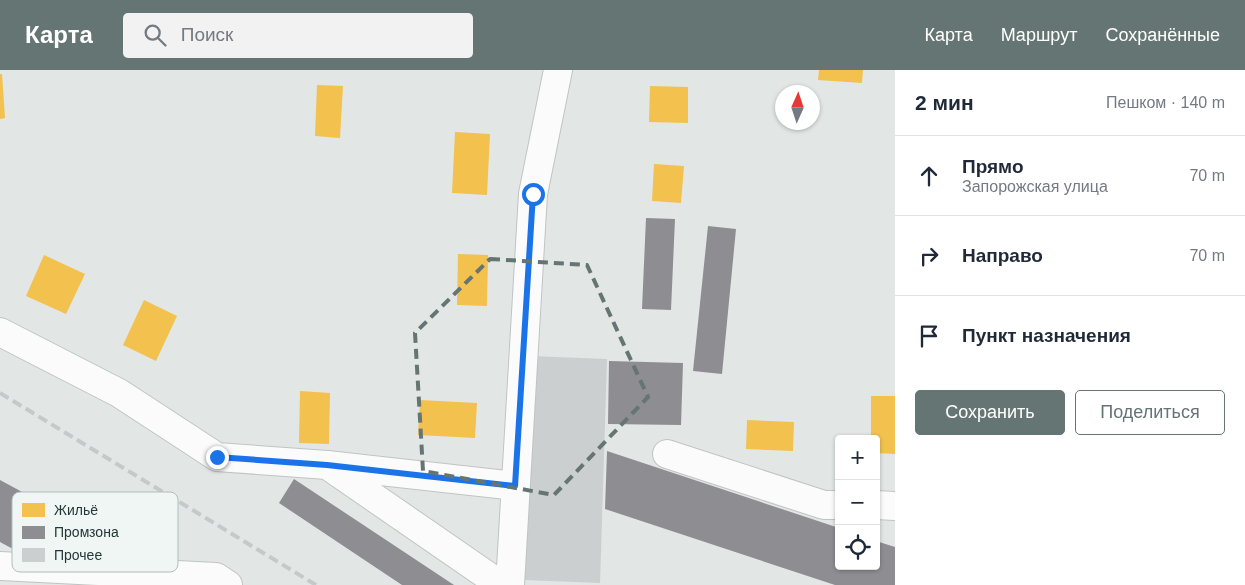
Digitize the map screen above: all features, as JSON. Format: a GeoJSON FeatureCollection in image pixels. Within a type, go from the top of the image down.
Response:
{"type":"FeatureCollection","features":[{"type":"Feature","properties":{"kind":"street"},"geometry":{"type":"LineString","coordinates":[[510,585],[533,194],[558,70]]}},
{"type":"Feature","properties":{"kind":"street"},"geometry":{"type":"LineString","coordinates":[[0,332],[119,393],[217,457],[327,465],[515,486]]}},
{"type":"Feature","properties":{"kind":"street"},"geometry":{"type":"LineString","coordinates":[[667,454],[824,505],[835,505]]}},
{"type":"Feature","properties":{"kind":"street"},"geometry":{"type":"LineString","coordinates":[[327,465],[500,585]]}},
{"type":"Feature","properties":{"kind":"street"},"geometry":{"type":"LineString","coordinates":[[880,506],[895,506]]}},
{"type":"Feature","properties":{"kind":"street"},"geometry":{"type":"LineString","coordinates":[[118,572],[216,577],[228,585]]}},
{"type":"Feature","properties":{"kind":"highlighted area"},"geometry":{"type":"Polygon","coordinates":[[[490,259],[587,265],[648,397],[554,495],[423,471],[415,333],[490,259]]]}},
{"type":"Feature","properties":{"kind":"building: Жильё"},"geometry":{"type":"Polygon","coordinates":[[[819,70],[863,70],[862,83],[818,80],[819,70]]]}},
{"type":"Feature","properties":{"kind":"building: Жильё"},"geometry":{"type":"Polygon","coordinates":[[[0,74],[2,74],[5,118],[0,119],[0,74]]]}},
{"type":"Feature","properties":{"kind":"building: Жильё"},"geometry":{"type":"Polygon","coordinates":[[[317,85],[343,86],[340,138],[315,136],[317,85]]]}},
{"type":"Feature","properties":{"kind":"building: Жильё"},"geometry":{"type":"Polygon","coordinates":[[[650,86],[688,87],[688,123],[649,122],[650,86]]]}},
{"type":"Feature","properties":{"kind":"building: Жильё"},"geometry":{"type":"Polygon","coordinates":[[[455,132],[490,134],[487,195],[452,193],[455,132]]]}},
{"type":"Feature","properties":{"kind":"building: Жильё"},"geometry":{"type":"Polygon","coordinates":[[[654,164],[684,166],[681,203],[652,201],[654,164]]]}},
{"type":"Feature","properties":{"kind":"building: Жильё"},"geometry":{"type":"Polygon","coordinates":[[[458,254],[488,255],[487,306],[457,305],[458,254]]]}},
{"type":"Feature","properties":{"kind":"building: Жильё"},"geometry":{"type":"Polygon","coordinates":[[[44,255],[85,274],[66,314],[26,296],[44,255]]]}},
{"type":"Feature","properties":{"kind":"building: Жильё"},"geometry":{"type":"Polygon","coordinates":[[[144,300],[177,316],[156,361],[123,345],[144,300]]]}},
{"type":"Feature","properties":{"kind":"building: Жильё"},"geometry":{"type":"Polygon","coordinates":[[[300,391],[330,393],[329,444],[299,443],[300,391]]]}},
{"type":"Feature","properties":{"kind":"building: Жильё"},"geometry":{"type":"Polygon","coordinates":[[[871,396],[895,396],[895,454],[880,453],[880,435],[871,435],[871,396]]]}},
{"type":"Feature","properties":{"kind":"building: Жильё"},"geometry":{"type":"Polygon","coordinates":[[[420,400],[477,403],[475,438],[418,435],[420,400]]]}},
{"type":"Feature","properties":{"kind":"building: Жильё"},"geometry":{"type":"Polygon","coordinates":[[[747,420],[794,422],[793,451],[746,449],[747,420]]]}},
{"type":"Feature","properties":{"kind":"building: Промзона"},"geometry":{"type":"Polygon","coordinates":[[[646,218],[675,219],[671,310],[642,309],[646,218]]]}},
{"type":"Feature","properties":{"kind":"building: Промзона"},"geometry":{"type":"Polygon","coordinates":[[[708,226],[736,229],[722,374],[693,371],[708,226]]]}},
{"type":"Feature","properties":{"kind":"building: Промзона"},"geometry":{"type":"Polygon","coordinates":[[[609,361],[683,363],[681,425],[608,424],[609,361]]]}},
{"type":"Feature","properties":{"kind":"building: Промзона"},"geometry":{"type":"Polygon","coordinates":[[[607,451],[835,527],[835,570],[880,570],[880,542],[895,547],[895,585],[835,585],[605,509],[607,451]]]}},
{"type":"Feature","properties":{"kind":"building: Промзона"},"geometry":{"type":"Polygon","coordinates":[[[294,479],[454,585],[402,585],[279,503],[294,479]]]}},
{"type":"Feature","properties":{"kind":"building: Промзона"},"geometry":{"type":"Polygon","coordinates":[[[0,480],[22,492],[12,492],[12,548],[0,542],[0,480]]]}},
{"type":"Feature","properties":{"kind":"building: Прочее"},"geometry":{"type":"Polygon","coordinates":[[[530,356],[607,359],[600,583],[524,580],[530,356]]]}},
{"type":"Feature","properties":{"kind":"railway"},"geometry":{"type":"LineString","coordinates":[[0,393],[163,492]]}},
{"type":"Feature","properties":{"kind":"railway"},"geometry":{"type":"LineString","coordinates":[[178,501],[316,585]]}},
{"type":"Feature","properties":{"kind":"route"},"geometry":{"type":"LineString","coordinates":[[217,457],[327,465],[515,486],[533,194]]}}]}
